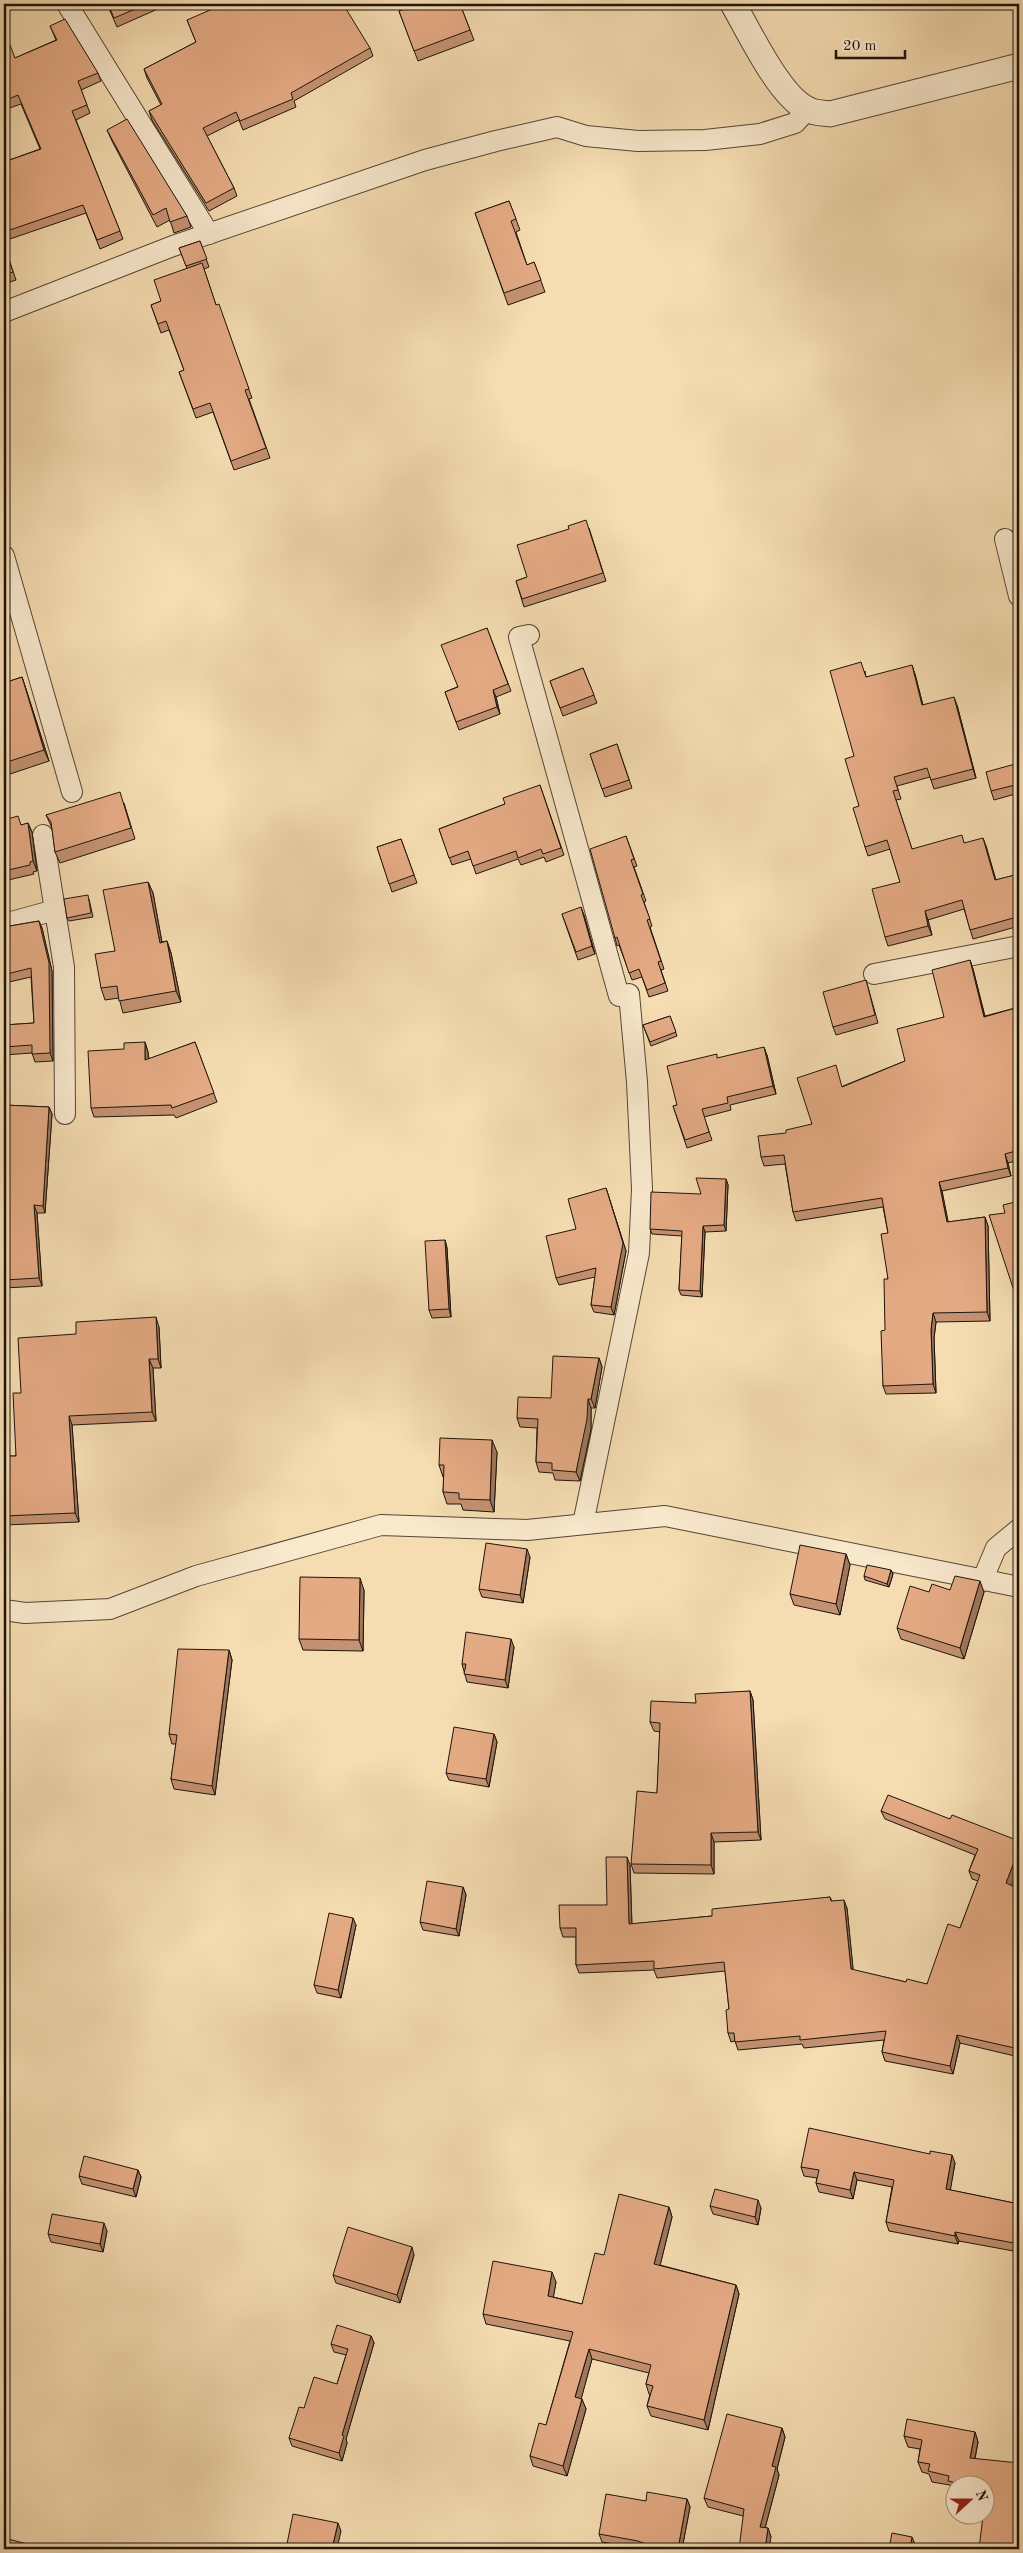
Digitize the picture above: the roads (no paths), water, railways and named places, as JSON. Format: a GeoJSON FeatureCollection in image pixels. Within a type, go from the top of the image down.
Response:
{"type":"FeatureCollection","features":[{"type":"Feature","properties":{"kind":"street"},"geometry":{"type":"LineString","coordinates":[[66,4],[209,234]]}},
{"type":"Feature","properties":{"kind":"street"},"geometry":{"type":"LineString","coordinates":[[733,4],[778,81],[794,100],[807,110],[830,114],[1019,66]]}},
{"type":"Feature","properties":{"kind":"street"},"geometry":{"type":"LineString","coordinates":[[4,312],[209,234],[425,160],[496,141],[557,127],[586,136],[638,141],[704,140],[760,134],[795,123],[807,110]]}},
{"type":"Feature","properties":{"kind":"street"},"geometry":{"type":"LineString","coordinates":[[1005,539],[1019,596]]}},
{"type":"Feature","properties":{"kind":"street"},"geometry":{"type":"LineString","coordinates":[[4,556],[72,792]]}},
{"type":"Feature","properties":{"kind":"street"},"geometry":{"type":"LineString","coordinates":[[528,634],[519,637],[619,996],[629,994],[637,1082],[642,1189],[639,1254],[583,1524]]}},
{"type":"Feature","properties":{"kind":"street"},"geometry":{"type":"LineString","coordinates":[[43,835],[64,967],[65,1114]]}},
{"type":"Feature","properties":{"kind":"street"},"geometry":{"type":"LineString","coordinates":[[4,924],[55,910]]}},
{"type":"Feature","properties":{"kind":"street"},"geometry":{"type":"LineString","coordinates":[[874,974],[1019,946]]}},
{"type":"Feature","properties":{"kind":"street"},"geometry":{"type":"LineString","coordinates":[[4,1610],[25,1613],[110,1608],[196,1576],[381,1525],[527,1530],[665,1516],[746,1531],[982,1581],[1019,1586]]}},
{"type":"Feature","properties":{"kind":"street"},"geometry":{"type":"LineString","coordinates":[[982,1581],[996,1548],[1019,1528]]}}]}
